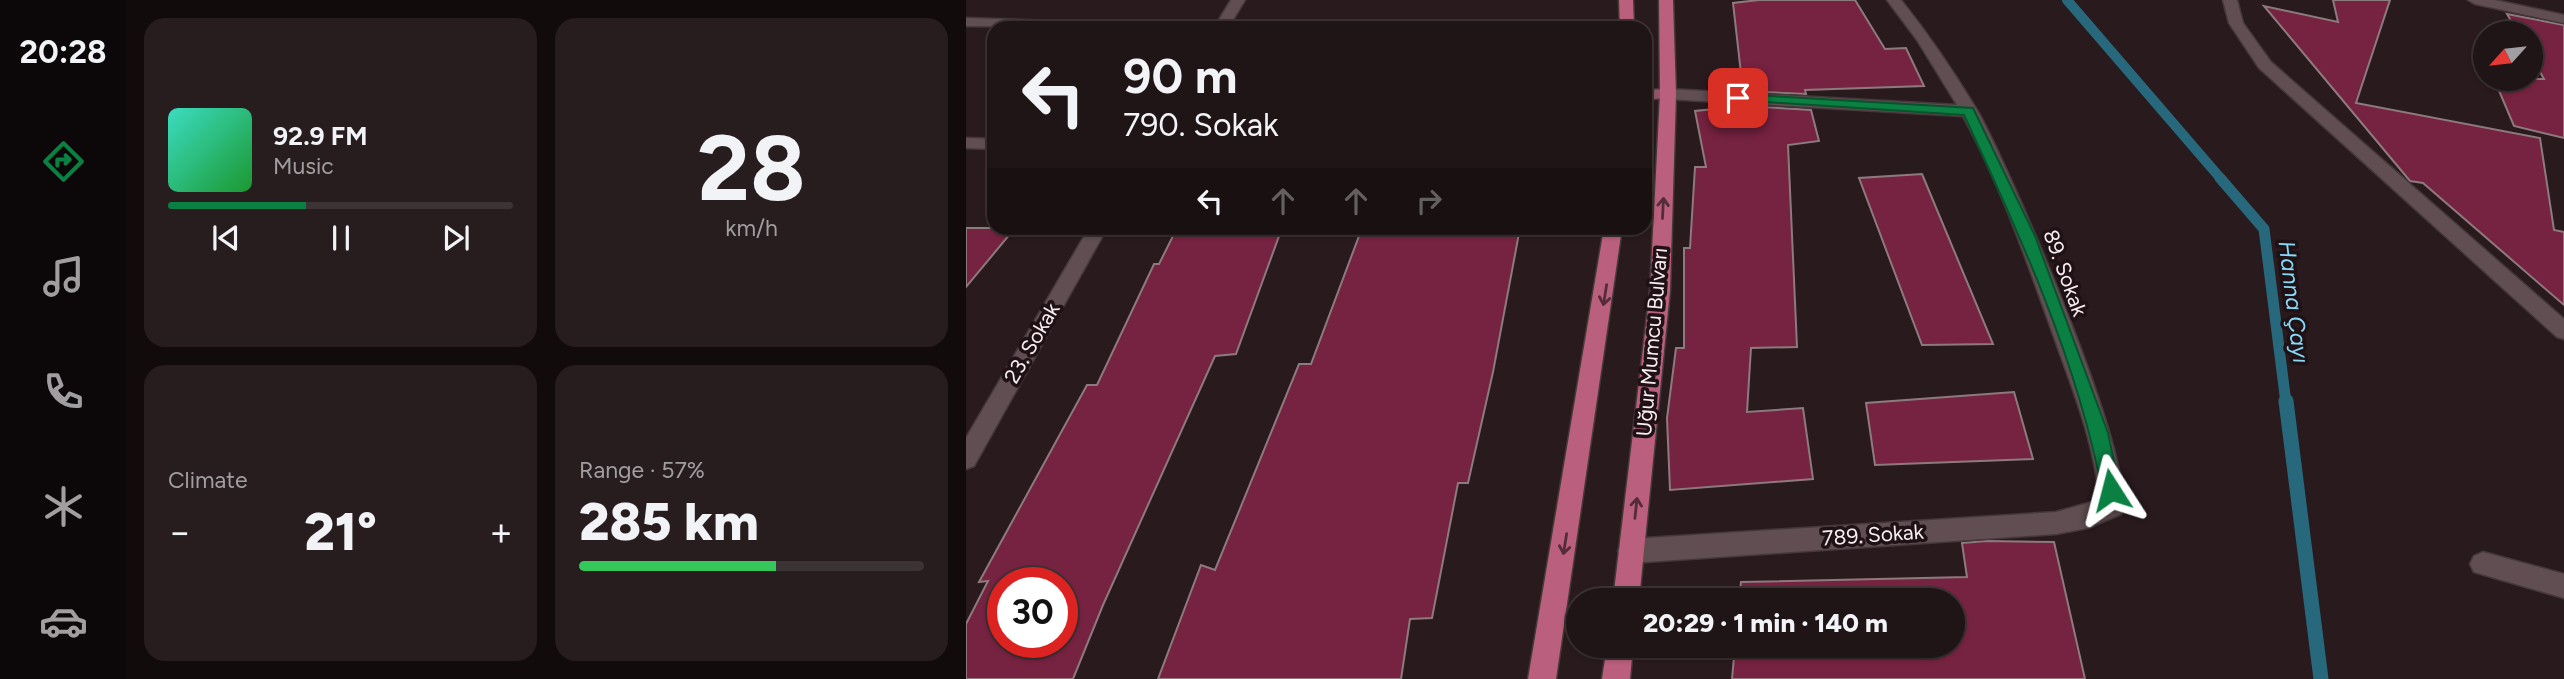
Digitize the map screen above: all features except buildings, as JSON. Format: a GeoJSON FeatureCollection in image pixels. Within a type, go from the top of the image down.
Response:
{"type":"FeatureCollection","features":[{"type":"Feature","properties":{"kind":"main road"},"geometry":{"type":"LineString","coordinates":[[1626,0],[1627,21]]}},
{"type":"Feature","properties":{"kind":"main road","name":"Uğur Mumcu Bulvarı"},"geometry":{"type":"LineString","coordinates":[[1627,588],[1660,291],[1668,94],[1666,0]]}},
{"type":"Feature","properties":{"kind":"main road"},"geometry":{"type":"LineString","coordinates":[[1652,94],[1668,94]]}},
{"type":"Feature","properties":{"kind":"main road"},"geometry":{"type":"LineString","coordinates":[[1542,679],[1612,235]]}},
{"type":"Feature","properties":{"kind":"main road"},"geometry":{"type":"LineString","coordinates":[[1616,679],[1619,658]]}},
{"type":"Feature","properties":{"kind":"street"},"geometry":{"type":"LineString","coordinates":[[1225,21],[1238,0]]}},
{"type":"Feature","properties":{"kind":"street","name":"89. Sokak"},"geometry":{"type":"LineString","coordinates":[[1894,0],[1923,36],[1969,111],[2028,236],[2100,433],[2110,475],[2112,506]]}},
{"type":"Feature","properties":{"kind":"street"},"geometry":{"type":"LineString","coordinates":[[2230,0],[2236,23],[2265,65],[2564,331]]}},
{"type":"Feature","properties":{"kind":"street"},"geometry":{"type":"LineString","coordinates":[[2475,0],[2564,19]]}},
{"type":"Feature","properties":{"kind":"street"},"geometry":{"type":"LineString","coordinates":[[966,22],[987,23]]}},
{"type":"Feature","properties":{"kind":"street"},"geometry":{"type":"LineString","coordinates":[[1668,94],[1969,111]]}},
{"type":"Feature","properties":{"kind":"street"},"geometry":{"type":"LineString","coordinates":[[966,143],[987,144]]}},
{"type":"Feature","properties":{"kind":"street","name":"23. Sokak"},"geometry":{"type":"LineString","coordinates":[[966,459],[977,421],[1094,235]]}},
{"type":"Feature","properties":{"kind":"street","name":"789. Sokak"},"geometry":{"type":"LineString","coordinates":[[1631,551],[2056,523],[2088,517],[2112,506]]}},
{"type":"Feature","properties":{"kind":"street"},"geometry":{"type":"LineString","coordinates":[[2483,564],[2564,586]]}},
{"type":"Feature","properties":{"kind":"waterway","name":"Hanna Çayı"},"geometry":{"type":"LineString","coordinates":[[2067,0],[2222,180]]}},
{"type":"Feature","properties":{"kind":"waterway","name":"Hanna Çayı"},"geometry":{"type":"LineString","coordinates":[[2220,178],[2264,229],[2286,403]]}},
{"type":"Feature","properties":{"kind":"waterway","name":"Hanna Çayı"},"geometry":{"type":"LineString","coordinates":[[2286,401],[2321,679]]}},
{"type":"Feature","properties":{"kind":"route"},"geometry":{"type":"LineString","coordinates":[[1738,98],[1969,111],[2028,236],[2100,433],[2111,490]]}}]}
